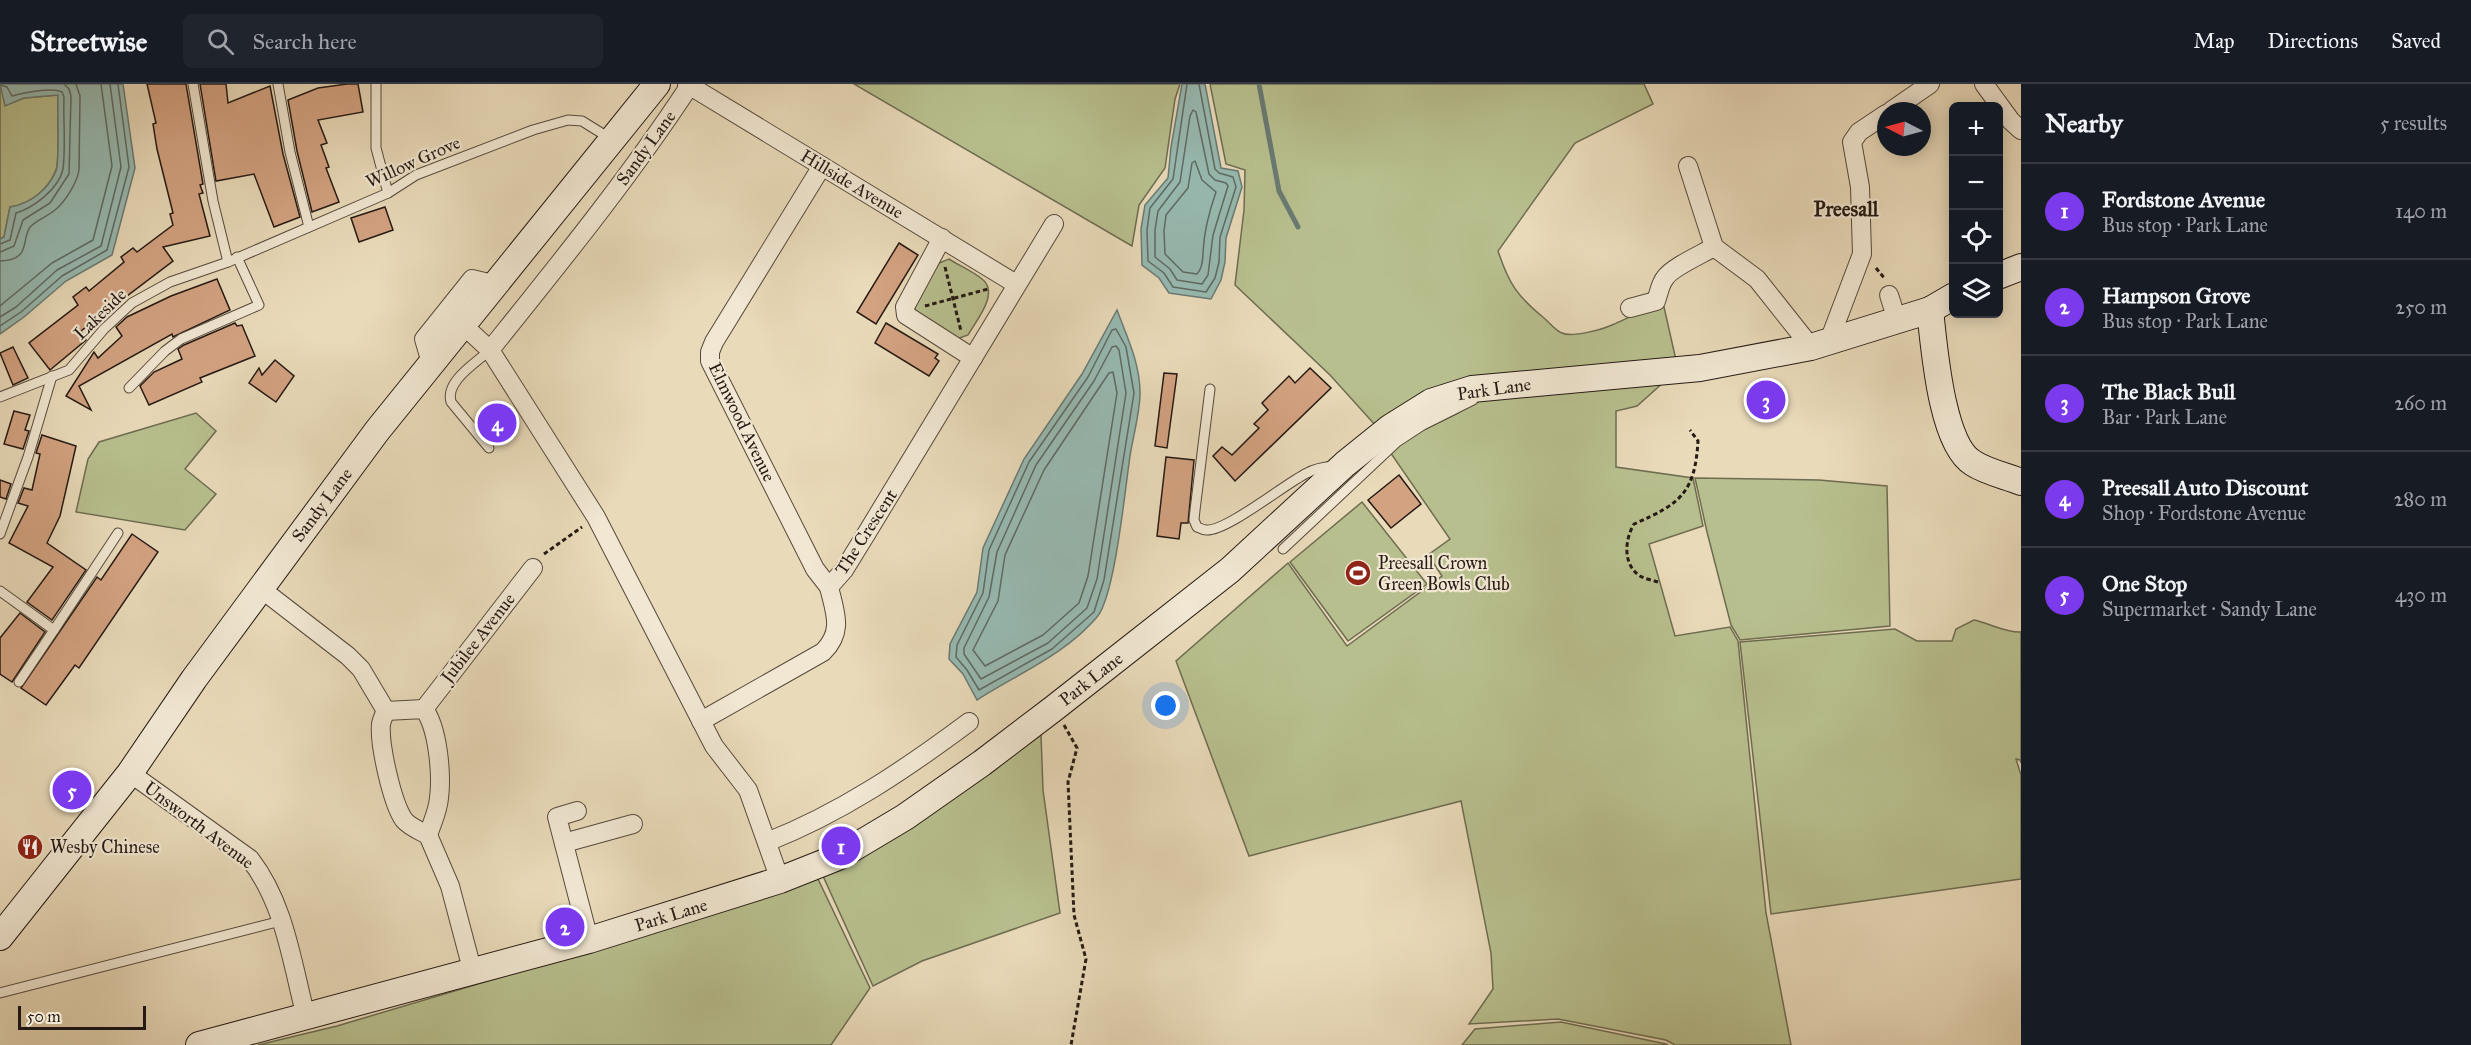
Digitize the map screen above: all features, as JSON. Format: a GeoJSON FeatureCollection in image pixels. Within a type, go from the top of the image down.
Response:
{"type":"FeatureCollection","features":[{"type":"Feature","properties":{"kind":"main road","name":"Sandy Lane"},"geometry":{"type":"LineString","coordinates":[[0,937],[130,773],[260,588],[358,457],[431,363],[497,285],[657,84]]}},
{"type":"Feature","properties":{"kind":"main road"},"geometry":{"type":"LineString","coordinates":[[2003,274],[2021,267]]}},
{"type":"Feature","properties":{"kind":"main road","name":"Park Lane"},"geometry":{"type":"LineString","coordinates":[[199,1045],[590,940],[780,880],[816,867],[859,846],[982,763],[1230,570],[1345,464],[1391,427],[1431,402],[1485,387],[1700,368],[1820,344],[1930,310],[1949,298]]}},
{"type":"Feature","properties":{"kind":"main road"},"geometry":{"type":"LineString","coordinates":[[1930,310],[1941,396],[1948,421],[1964,455],[1972,463],[2021,482]]}},
{"type":"Feature","properties":{"kind":"street"},"geometry":{"type":"LineString","coordinates":[[1904,102],[1930,84]]}},
{"type":"Feature","properties":{"kind":"street"},"geometry":{"type":"LineString","coordinates":[[1984,84],[2021,130]]}},
{"type":"Feature","properties":{"kind":"street","name":"Hillside Avenue"},"geometry":{"type":"LineString","coordinates":[[688,85],[1016,284]]}},
{"type":"Feature","properties":{"kind":"street","name":"Sandy Lane"},"geometry":{"type":"LineString","coordinates":[[490,350],[576,242],[670,116],[688,85]]}},
{"type":"Feature","properties":{"kind":"street"},"geometry":{"type":"LineString","coordinates":[[1688,166],[1714,247],[1757,279],[1820,344],[1862,254],[1860,187],[1852,142],[1859,132],[1877,120]]}},
{"type":"Feature","properties":{"kind":"street","name":"Elmwood Avenue"},"geometry":{"type":"LineString","coordinates":[[822,166],[714,342],[710,352],[710,361],[815,568],[829,587]]}},
{"type":"Feature","properties":{"kind":"street","name":"The Crescent"},"geometry":{"type":"LineString","coordinates":[[701,721],[823,652],[833,642],[837,629],[829,587],[844,570],[862,541],[1054,224]]}},
{"type":"Feature","properties":{"kind":"street"},"geometry":{"type":"LineString","coordinates":[[942,238],[905,307],[906,315],[973,358]]}},
{"type":"Feature","properties":{"kind":"street"},"geometry":{"type":"LineString","coordinates":[[1630,308],[1656,301],[1664,278],[1673,268],[1685,265],[1714,247]]}},
{"type":"Feature","properties":{"kind":"street"},"geometry":{"type":"LineString","coordinates":[[431,363],[424,339],[472,279],[497,285]]}},
{"type":"Feature","properties":{"kind":"street"},"geometry":{"type":"LineString","coordinates":[[1889,295],[1897,320]]}},
{"type":"Feature","properties":{"kind":"street"},"geometry":{"type":"LineString","coordinates":[[464,325],[490,350],[596,517],[701,721],[725,762],[748,790],[780,880]]}},
{"type":"Feature","properties":{"kind":"street","name":"Jubilee Avenue"},"geometry":{"type":"LineString","coordinates":[[424,709],[533,568]]}},
{"type":"Feature","properties":{"kind":"street"},"geometry":{"type":"LineString","coordinates":[[260,588],[361,669],[386,711]]}},
{"type":"Feature","properties":{"kind":"street"},"geometry":{"type":"LineString","coordinates":[[386,711],[424,709],[431,718],[439,777],[439,798],[428,835],[450,886],[473,973]]}},
{"type":"Feature","properties":{"kind":"street"},"geometry":{"type":"LineString","coordinates":[[386,711],[381,722],[381,738],[395,799],[404,819],[413,828],[428,835]]}},
{"type":"Feature","properties":{"kind":"street"},"geometry":{"type":"LineString","coordinates":[[767,842],[821,818],[863,795],[910,766],[969,722]]}},
{"type":"Feature","properties":{"kind":"street","name":"Unsworth Avenue"},"geometry":{"type":"LineString","coordinates":[[130,773],[250,859],[264,877],[281,921],[306,1017]]}},
{"type":"Feature","properties":{"kind":"street"},"geometry":{"type":"LineString","coordinates":[[577,812],[557,817],[590,940]]}},
{"type":"Feature","properties":{"kind":"street"},"geometry":{"type":"LineString","coordinates":[[564,843],[633,824]]}},
{"type":"Feature","properties":{"kind":"lane"},"geometry":{"type":"LineString","coordinates":[[193,84],[213,201],[228,262]]}},
{"type":"Feature","properties":{"kind":"lane"},"geometry":{"type":"LineString","coordinates":[[278,84],[290,152],[309,227]]}},
{"type":"Feature","properties":{"kind":"lane"},"geometry":{"type":"LineString","coordinates":[[376,84],[376,148],[388,193]]}},
{"type":"Feature","properties":{"kind":"lane","name":"Willow Grove"},"geometry":{"type":"LineString","coordinates":[[228,262],[388,193],[416,175],[533,130],[568,120],[582,121],[613,140]]}},
{"type":"Feature","properties":{"kind":"lane"},"geometry":{"type":"LineString","coordinates":[[129,388],[165,351],[181,339],[258,305],[237,257]]}},
{"type":"Feature","properties":{"kind":"lane","name":"Lakeside"},"geometry":{"type":"LineString","coordinates":[[0,397],[69,370],[104,329],[132,303],[170,282],[228,262]]}},
{"type":"Feature","properties":{"kind":"lane"},"geometry":{"type":"LineString","coordinates":[[489,448],[451,402],[450,396],[454,383],[490,350]]}},
{"type":"Feature","properties":{"kind":"lane"},"geometry":{"type":"LineString","coordinates":[[0,534],[28,457],[52,376]]}},
{"type":"Feature","properties":{"kind":"lane"},"geometry":{"type":"LineString","coordinates":[[1283,549],[1397,442],[1423,425],[1472,401],[1485,387]]}},
{"type":"Feature","properties":{"kind":"lane"},"geometry":{"type":"LineString","coordinates":[[1210,389],[1194,520],[1197,527],[1207,530],[1214,528],[1251,510],[1304,474],[1318,468],[1345,464]]}},
{"type":"Feature","properties":{"kind":"lane"},"geometry":{"type":"LineString","coordinates":[[19,682],[118,533]]}},
{"type":"Feature","properties":{"kind":"lane"},"geometry":{"type":"LineString","coordinates":[[0,591],[54,630]]}},
{"type":"Feature","properties":{"kind":"lane"},"geometry":{"type":"LineString","coordinates":[[0,993],[281,921]]}},
{"type":"Feature","properties":{"kind":"path"},"geometry":{"type":"LineString","coordinates":[[1862,254],[1885,279],[1889,295]]}},
{"type":"Feature","properties":{"kind":"path"},"geometry":{"type":"LineString","coordinates":[[944,260],[963,338]]}},
{"type":"Feature","properties":{"kind":"path"},"geometry":{"type":"LineString","coordinates":[[924,306],[988,289]]}},
{"type":"Feature","properties":{"kind":"path"},"geometry":{"type":"LineString","coordinates":[[1658,582],[1640,576],[1632,568],[1626,543],[1634,524],[1662,512],[1679,500],[1693,478],[1698,441],[1690,430]]}},
{"type":"Feature","properties":{"kind":"path"},"geometry":{"type":"LineString","coordinates":[[533,568],[547,551],[596,517]]}},
{"type":"Feature","properties":{"kind":"path"},"geometry":{"type":"LineString","coordinates":[[1071,1045],[1086,959],[1074,915],[1068,782],[1077,748]]}},
{"type":"Feature","properties":{"kind":"green space"},"geometry":{"type":"Polygon","coordinates":[[[854,84],[1180,84],[1175,99],[1165,168],[1139,205],[1132,246],[854,84]]]}},
{"type":"Feature","properties":{"kind":"green space"},"geometry":{"type":"Polygon","coordinates":[[[1210,84],[1644,84],[1653,104],[1575,143],[1498,251],[1510,281],[1520,296],[1562,333],[1580,334],[1595,331],[1644,311],[1664,307],[1676,360],[1579,370],[1376,426],[1330,375],[1235,285],[1244,210],[1245,170],[1226,164],[1210,84]]]}},
{"type":"Feature","properties":{"kind":"green space"},"geometry":{"type":"Polygon","coordinates":[[[0,88],[3,89],[6,105],[24,98],[58,95],[58,146],[57,165],[53,177],[38,195],[24,203],[10,207],[4,237],[0,239],[0,88]]]}},
{"type":"Feature","properties":{"kind":"green space"},"geometry":{"type":"Polygon","coordinates":[[[949,259],[982,279],[989,292],[985,307],[968,335],[957,339],[916,312],[914,305],[939,263],[949,259]]]}},
{"type":"Feature","properties":{"kind":"green space"},"geometry":{"type":"Polygon","coordinates":[[[1665,381],[1637,406],[1616,411],[1616,467],[1693,478],[1703,526],[1649,544],[1675,636],[1730,627],[1738,641],[1766,913],[1791,1045],[1675,1045],[1666,1040],[1558,1019],[1469,1024],[1493,989],[1491,953],[1461,801],[1249,856],[1176,661],[1288,563],[1347,646],[1442,576],[1428,555],[1450,539],[1390,452],[1415,434],[1458,413],[1480,398],[1665,381]]]}},
{"type":"Feature","properties":{"kind":"green space"},"geometry":{"type":"Polygon","coordinates":[[[196,413],[216,431],[185,469],[216,494],[185,530],[76,512],[88,459],[99,442],[196,413]]]}},
{"type":"Feature","properties":{"kind":"green space"},"geometry":{"type":"Polygon","coordinates":[[[1695,478],[1819,480],[1887,486],[1890,626],[1740,640],[1731,625],[1695,478]]]}},
{"type":"Feature","properties":{"kind":"green space","name":"Preesall Crown Green Bowls Club"},"geometry":{"type":"Polygon","coordinates":[[[1362,502],[1427,584],[1348,641],[1290,562],[1362,502]]]}},
{"type":"Feature","properties":{"kind":"green space"},"geometry":{"type":"Polygon","coordinates":[[[1974,620],[2009,631],[2021,632],[2021,763],[2016,759],[2021,775],[2021,879],[1771,914],[1740,642],[1895,629],[1917,641],[1952,641],[1956,629],[1974,620]]]}},
{"type":"Feature","properties":{"kind":"green space"},"geometry":{"type":"Polygon","coordinates":[[[1041,735],[1043,790],[1060,913],[922,961],[873,986],[823,876],[943,802],[1041,735]]]}},
{"type":"Feature","properties":{"kind":"green space"},"geometry":{"type":"Polygon","coordinates":[[[818,879],[870,988],[831,1045],[258,1045],[337,1026],[663,929],[818,879]]]}},
{"type":"Feature","properties":{"kind":"green space"},"geometry":{"type":"Polygon","coordinates":[[[1561,1022],[1668,1045],[1462,1045],[1475,1029],[1561,1022]]]}},
{"type":"Feature","properties":{"kind":"water"},"geometry":{"type":"Polygon","coordinates":[[[0,84],[123,84],[135,168],[112,255],[66,281],[0,334],[0,239],[4,237],[10,207],[24,203],[38,195],[56,171],[58,95],[24,98],[5,106],[0,84]]]}},
{"type":"Feature","properties":{"kind":"water"},"geometry":{"type":"Polygon","coordinates":[[[1182,84],[1205,84],[1221,168],[1238,171],[1242,187],[1226,238],[1225,262],[1221,280],[1211,299],[1169,293],[1159,278],[1142,265],[1141,229],[1145,205],[1168,178],[1182,84]]]}},
{"type":"Feature","properties":{"kind":"water"},"geometry":{"type":"Polygon","coordinates":[[[1117,310],[1135,361],[1140,401],[1114,566],[1103,605],[1097,617],[1056,653],[977,700],[963,674],[949,659],[950,644],[977,592],[983,548],[1024,459],[1082,374],[1117,310]]]}},
{"type":"Feature","properties":{"kind":"building"},"geometry":{"type":"Polygon","coordinates":[[[147,84],[186,84],[203,184],[200,185],[203,193],[199,194],[210,236],[163,247],[173,261],[81,331],[86,340],[50,370],[29,343],[78,305],[73,297],[86,287],[89,291],[124,262],[121,257],[133,248],[137,252],[173,225],[170,214],[173,213],[157,149],[153,124],[156,123],[147,84]]]}},
{"type":"Feature","properties":{"kind":"building"},"geometry":{"type":"Polygon","coordinates":[[[200,84],[226,84],[228,103],[270,86],[283,154],[300,217],[274,227],[254,174],[216,181],[200,84]]]}},
{"type":"Feature","properties":{"kind":"building"},"geometry":{"type":"Polygon","coordinates":[[[358,84],[363,112],[318,120],[327,143],[321,145],[329,167],[326,168],[339,202],[312,212],[297,151],[288,100],[318,88],[358,84]]]}},
{"type":"Feature","properties":{"kind":"building"},"geometry":{"type":"Polygon","coordinates":[[[385,207],[393,230],[359,242],[351,218],[385,207]]]}},
{"type":"Feature","properties":{"kind":"building"},"geometry":{"type":"Polygon","coordinates":[[[899,243],[918,255],[876,324],[857,312],[899,243]]]}},
{"type":"Feature","properties":{"kind":"building"},"geometry":{"type":"Polygon","coordinates":[[[217,279],[230,310],[173,337],[172,334],[79,386],[91,410],[66,396],[94,352],[98,358],[122,336],[116,327],[127,317],[171,296],[217,279]]]}},
{"type":"Feature","properties":{"kind":"building"},"geometry":{"type":"Polygon","coordinates":[[[235,323],[237,326],[242,325],[255,356],[200,378],[202,382],[149,405],[140,386],[154,372],[182,359],[178,349],[235,323]]]}},
{"type":"Feature","properties":{"kind":"building"},"geometry":{"type":"Polygon","coordinates":[[[886,323],[938,354],[935,358],[939,361],[929,376],[875,343],[886,323]]]}},
{"type":"Feature","properties":{"kind":"building"},"geometry":{"type":"Polygon","coordinates":[[[13,347],[28,378],[13,385],[0,353],[13,347]]]}},
{"type":"Feature","properties":{"kind":"building"},"geometry":{"type":"Polygon","coordinates":[[[275,360],[294,376],[276,402],[249,383],[259,368],[262,375],[275,360]]]}},
{"type":"Feature","properties":{"kind":"building"},"geometry":{"type":"Polygon","coordinates":[[[1310,368],[1331,388],[1235,481],[1213,456],[1222,447],[1232,455],[1259,428],[1254,424],[1268,410],[1262,403],[1289,376],[1295,383],[1310,368]]]}},
{"type":"Feature","properties":{"kind":"building"},"geometry":{"type":"Polygon","coordinates":[[[1164,373],[1177,374],[1167,448],[1155,446],[1164,373]]]}},
{"type":"Feature","properties":{"kind":"building"},"geometry":{"type":"Polygon","coordinates":[[[14,411],[30,415],[25,430],[29,431],[23,449],[4,444],[14,411]]]}},
{"type":"Feature","properties":{"kind":"building"},"geometry":{"type":"Polygon","coordinates":[[[42,435],[76,446],[60,516],[47,543],[86,570],[52,620],[27,602],[53,567],[9,543],[28,506],[18,503],[24,488],[32,490],[40,454],[36,453],[42,435]]]}},
{"type":"Feature","properties":{"kind":"building"},"geometry":{"type":"Polygon","coordinates":[[[1166,457],[1194,460],[1188,523],[1181,523],[1179,539],[1157,536],[1166,457]]]}},
{"type":"Feature","properties":{"kind":"building"},"geometry":{"type":"Polygon","coordinates":[[[1399,475],[1421,504],[1391,528],[1368,500],[1399,475]]]}},
{"type":"Feature","properties":{"kind":"building"},"geometry":{"type":"Polygon","coordinates":[[[0,480],[11,484],[6,499],[0,497],[0,480]]]}},
{"type":"Feature","properties":{"kind":"building"},"geometry":{"type":"Polygon","coordinates":[[[132,534],[158,552],[79,668],[75,665],[46,705],[21,688],[97,577],[101,580],[132,534]]]}},
{"type":"Feature","properties":{"kind":"building"},"geometry":{"type":"Polygon","coordinates":[[[20,613],[45,632],[12,682],[0,674],[0,638],[20,613]]]}},
{"type":"Feature","properties":{"kind":"waterway"},"geometry":{"type":"LineString","coordinates":[[1259,84],[1279,191],[1298,227]]}},
{"type":"Feature","properties":{"kind":"place","name":"The Black Bull"},"geometry":{"type":"Point","coordinates":[1766,400]}},
{"type":"Feature","properties":{"kind":"place","name":"Preesall Auto Discount"},"geometry":{"type":"Point","coordinates":[497,423]}},
{"type":"Feature","properties":{"kind":"place","name":"Preesall Crown Green Bowls Club"},"geometry":{"type":"Point","coordinates":[1358,573]}},
{"type":"Feature","properties":{"kind":"place","name":"One Stop"},"geometry":{"type":"Point","coordinates":[72,790]}},
{"type":"Feature","properties":{"kind":"place","name":"Fordstone Avenue"},"geometry":{"type":"Point","coordinates":[841,846]}},
{"type":"Feature","properties":{"kind":"place","name":"Wesby Chinese"},"geometry":{"type":"Point","coordinates":[30,847]}},
{"type":"Feature","properties":{"kind":"place","name":"Hampson Grove"},"geometry":{"type":"Point","coordinates":[565,927]}},
{"type":"Feature","properties":{"kind":"district","name":"Preesall"},"geometry":{"type":"Point","coordinates":[1846,209]}}]}
